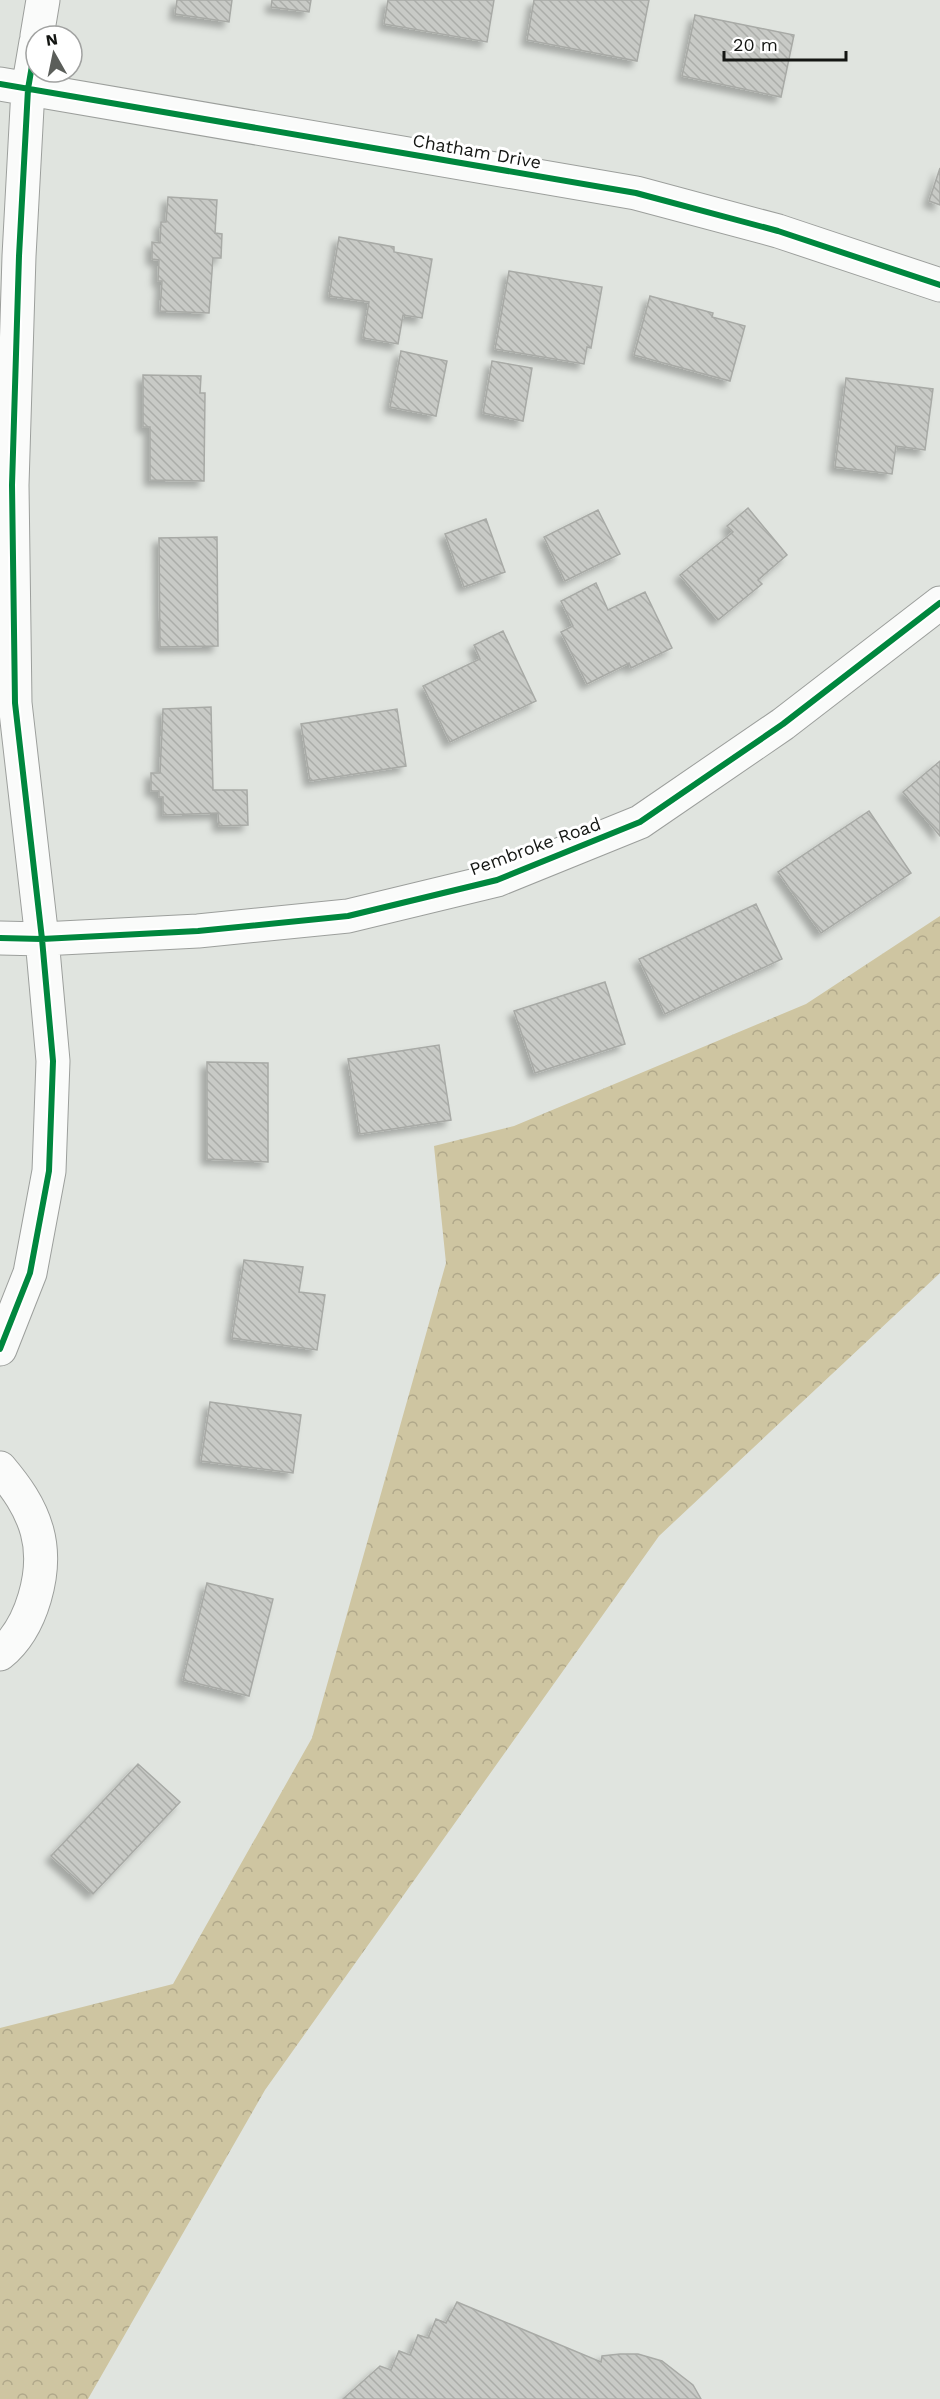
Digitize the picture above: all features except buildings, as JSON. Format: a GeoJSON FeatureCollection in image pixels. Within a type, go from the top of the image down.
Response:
{"type":"FeatureCollection","features":[{"type":"Feature","properties":{"kind":"street"},"geometry":{"type":"LineString","coordinates":[[39,24],[43,0]]}},
{"type":"Feature","properties":{"kind":"street"},"geometry":{"type":"LineString","coordinates":[[0,1349],[30,1274],[49,1171],[53,1061],[42,939],[15,703],[12,485],[19,256],[14,86],[24,66]]}},
{"type":"Feature","properties":{"kind":"street","name":"Chatham Drive"},"geometry":{"type":"LineString","coordinates":[[14,86],[636,193],[778,231],[940,285]]}},
{"type":"Feature","properties":{"kind":"street","name":"Pembroke Road"},"geometry":{"type":"LineString","coordinates":[[0,938],[42,939],[198,930],[348,916],[497,880],[640,822],[783,724],[940,603]]}},
{"type":"Feature","properties":{"kind":"street"},"geometry":{"type":"LineString","coordinates":[[0,1468],[22,1494],[37,1533],[40,1573],[30,1612],[8,1648],[0,1654]]}},
{"type":"Feature","properties":{"kind":"green space"},"geometry":{"type":"Polygon","coordinates":[[[940,916],[940,1273],[659,1536],[265,2090],[88,2399],[0,2399],[0,2028],[173,1984],[312,1738],[446,1263],[434,1146],[514,1126],[806,1004],[940,916]]]}},
{"type":"Feature","properties":{"kind":"cycle path"},"geometry":{"type":"LineString","coordinates":[[0,84],[636,193],[778,231],[940,285]]}},
{"type":"Feature","properties":{"kind":"cycle path"},"geometry":{"type":"LineString","coordinates":[[0,1349],[30,1273],[49,1171],[53,1061],[42,939],[15,703],[12,485],[19,256],[29,84]]}},
{"type":"Feature","properties":{"kind":"cycle path"},"geometry":{"type":"LineString","coordinates":[[0,938],[42,939],[198,931],[348,916],[497,880],[640,822],[783,724],[940,603]]}}]}
